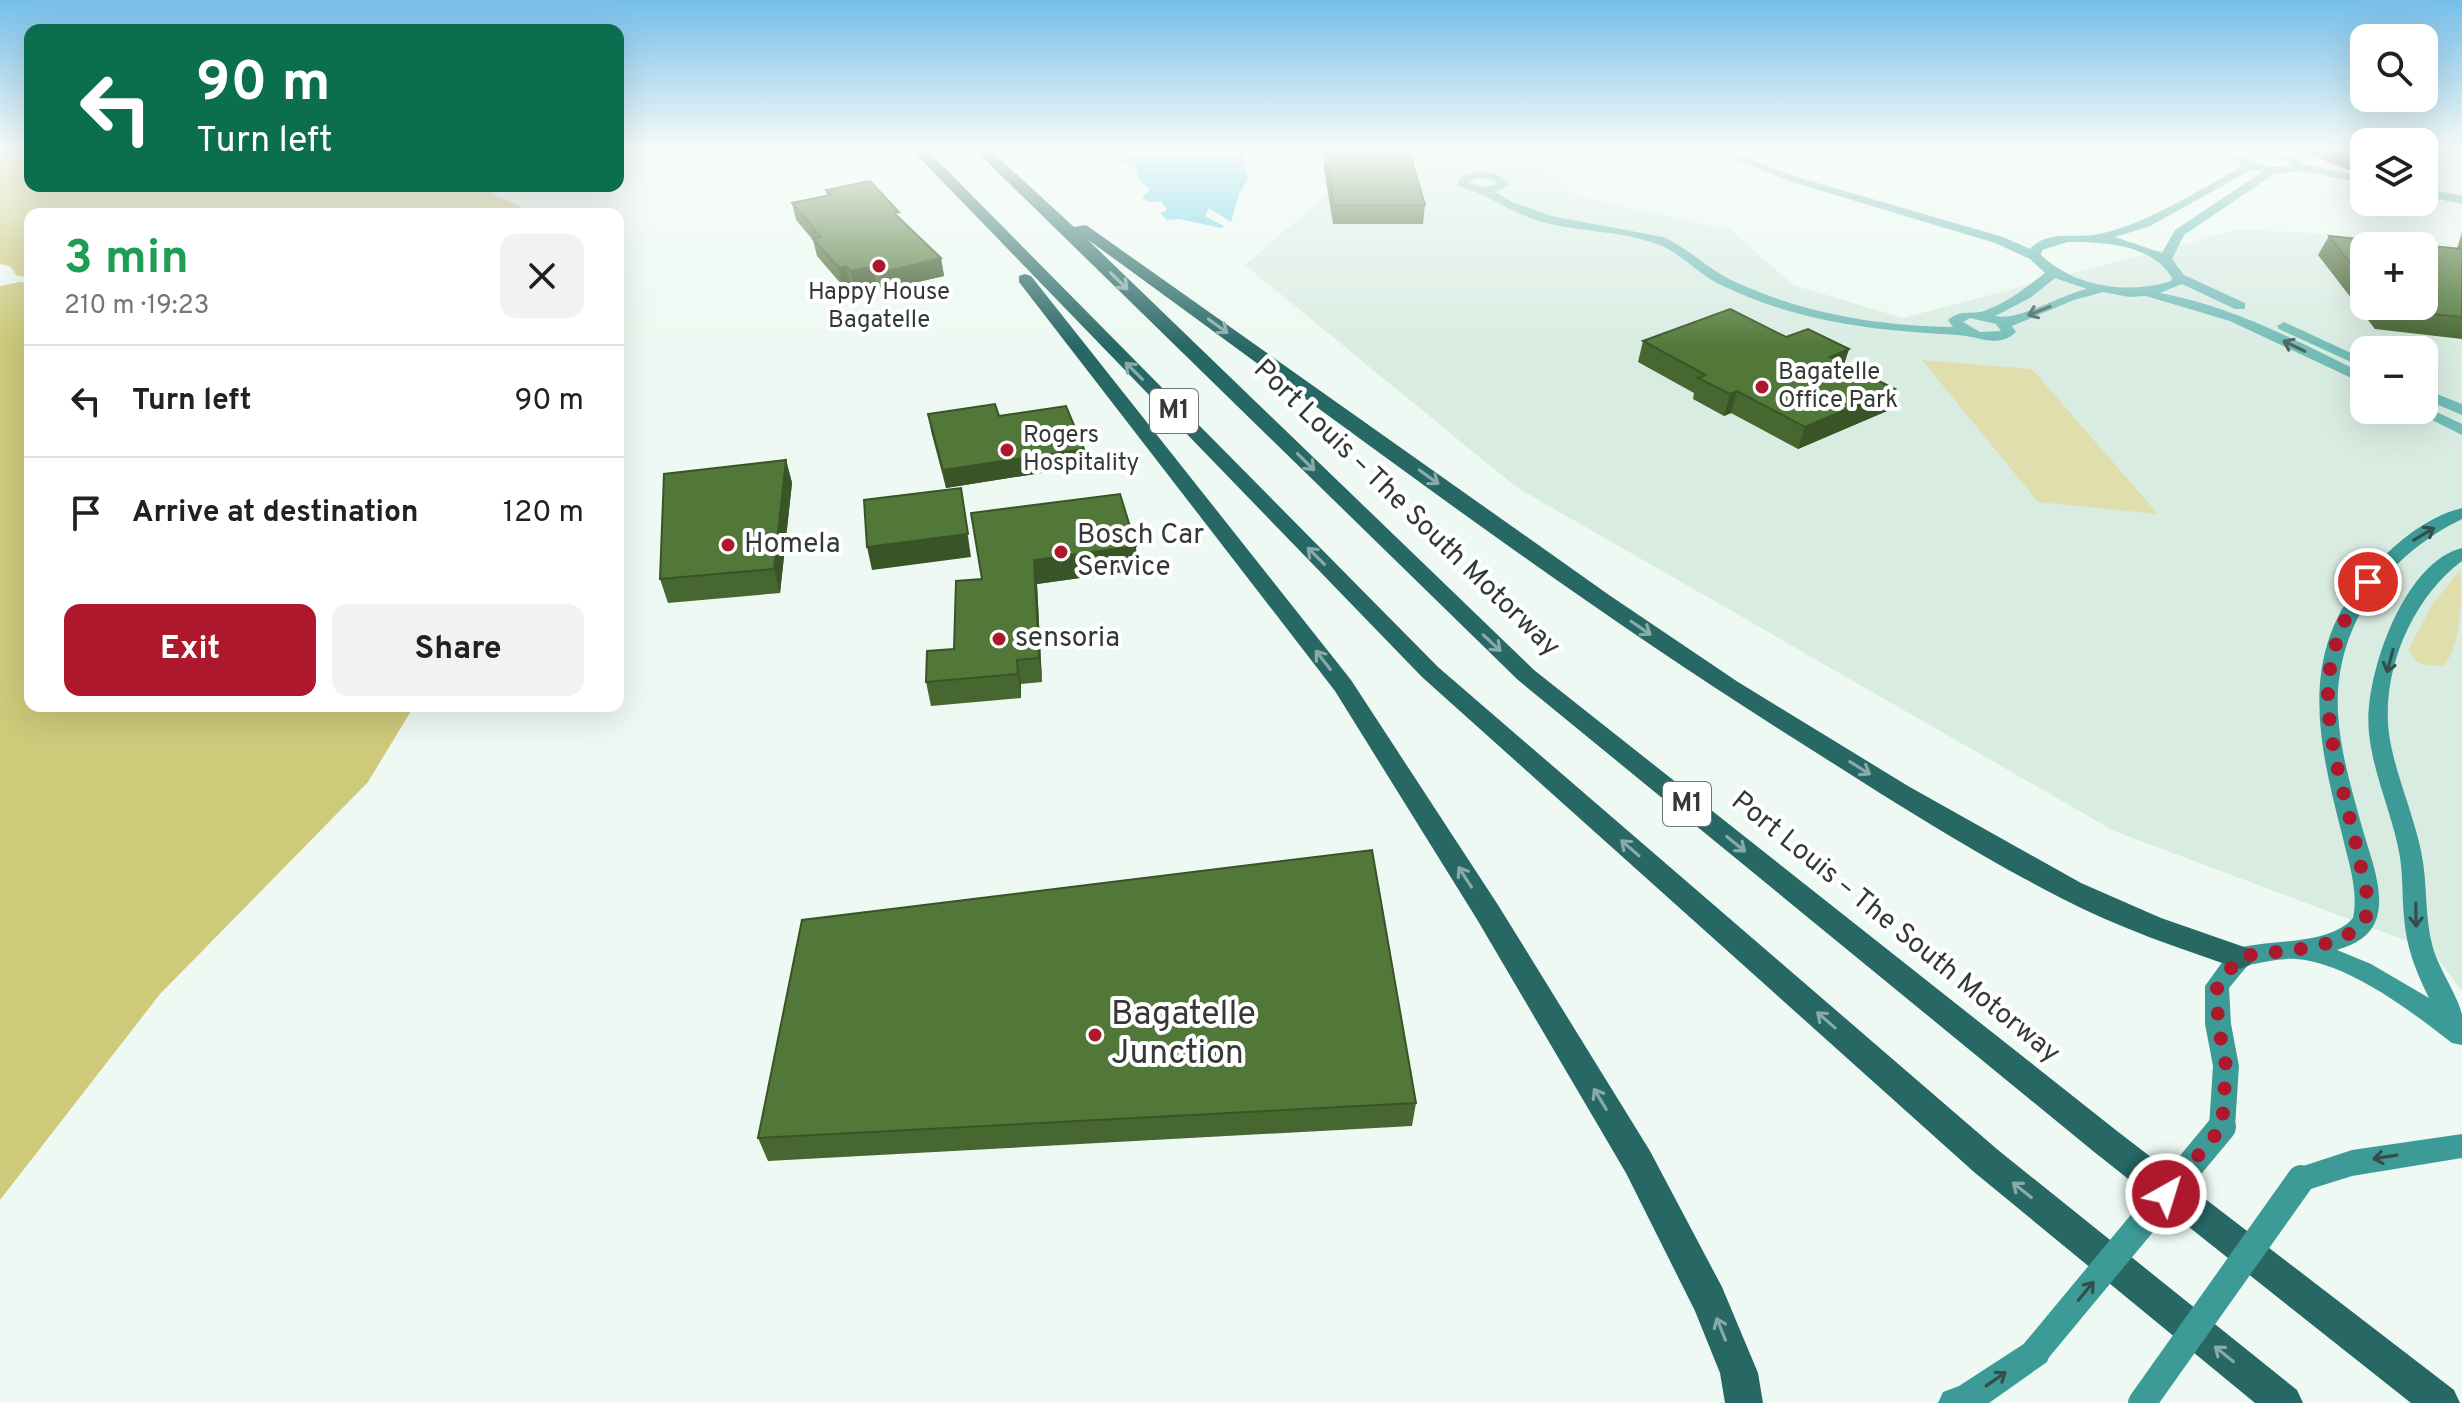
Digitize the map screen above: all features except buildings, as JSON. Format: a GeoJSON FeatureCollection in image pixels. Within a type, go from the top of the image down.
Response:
{"type":"FeatureCollection","features":[{"type":"Feature","properties":{"kind":"highway"},"geometry":{"type":"LineString","coordinates":[[974,215],[1343,686],[1488,913],[1638,1162],[1709,1300],[1739,1373],[1744,1403]]}},
{"type":"Feature","properties":{"kind":"highway","name":"M1"},"geometry":{"type":"LineString","coordinates":[[981,215],[1430,672],[1986,1161],[2284,1403]]}},
{"type":"Feature","properties":{"kind":"highway","name":"Port Louis – The South Motorway"},"geometry":{"type":"LineString","coordinates":[[1054,215],[1526,675],[2105,1141],[2441,1403]]}},
{"type":"Feature","properties":{"kind":"highway"},"geometry":{"type":"LineString","coordinates":[[1062,215],[1601,600],[1730,688],[1899,793],[2071,891],[2151,926],[2240,957]]}},
{"type":"Feature","properties":{"kind":"main road"},"geometry":{"type":"LineString","coordinates":[[1954,1403],[1966,1400],[2036,1351],[2222,1127],[2226,1066],[2218,1024],[2217,986],[2240,957],[2301,949],[2339,939],[2361,927],[2367,912],[2363,875],[2332,737],[2328,694],[2333,655],[2359,593],[2378,570],[2410,543],[2462,513]]}},
{"type":"Feature","properties":{"kind":"main road"},"geometry":{"type":"LineString","coordinates":[[2462,553],[2444,565],[2417,593],[2405,614],[2385,677],[2378,729],[2410,851],[2417,930],[2429,974],[2462,1036]]}},
{"type":"Feature","properties":{"kind":"main road"},"geometry":{"type":"LineString","coordinates":[[2301,949],[2390,986],[2462,1036]]}},
{"type":"Feature","properties":{"kind":"main road"},"geometry":{"type":"LineString","coordinates":[[2142,1403],[2301,1179],[2352,1163],[2462,1146]]}},
{"type":"Feature","properties":{"kind":"street"},"geometry":{"type":"LineString","coordinates":[[1530,215],[1662,241],[1689,254],[1713,276],[1804,313],[1906,332],[1966,331],[2000,336],[2009,332],[2006,324],[1986,315],[1969,314],[1957,317],[1956,324],[1966,331]]}},
{"type":"Feature","properties":{"kind":"street"},"geometry":{"type":"LineString","coordinates":[[1919,215],[2035,256],[2053,273],[2105,290],[2173,298],[2205,307],[2350,374]]}},
{"type":"Feature","properties":{"kind":"street"},"geometry":{"type":"LineString","coordinates":[[2095,238],[2146,223],[2160,215]]}},
{"type":"Feature","properties":{"kind":"street"},"geometry":{"type":"LineString","coordinates":[[2165,260],[2179,233],[2205,215]]}},
{"type":"Feature","properties":{"kind":"street"},"geometry":{"type":"LineString","coordinates":[[1959,227],[2057,239],[2095,238],[2134,246],[2165,260],[2178,272],[2176,284],[2166,289],[2129,293]]}},
{"type":"Feature","properties":{"kind":"street"},"geometry":{"type":"LineString","coordinates":[[2035,256],[2036,248],[2057,239]]}},
{"type":"Feature","properties":{"kind":"street"},"geometry":{"type":"LineString","coordinates":[[1986,315],[2025,295],[2053,273]]}},
{"type":"Feature","properties":{"kind":"street"},"geometry":{"type":"LineString","coordinates":[[2179,278],[2350,357]]}},
{"type":"Feature","properties":{"kind":"street"},"geometry":{"type":"LineString","coordinates":[[2006,324],[2070,297],[2105,290]]}},
{"type":"Feature","properties":{"kind":"street"},"geometry":{"type":"LineString","coordinates":[[2438,399],[2462,410]]}},
{"type":"Feature","properties":{"kind":"street"},"geometry":{"type":"LineString","coordinates":[[2438,418],[2462,430]]}},
{"type":"Feature","properties":{"kind":"shaded area"},"geometry":{"type":"Polygon","coordinates":[[[0,215],[24,215],[24,277],[17,276],[10,266],[0,264],[0,215]]]}},
{"type":"Feature","properties":{"kind":"shaded area"},"geometry":{"type":"Polygon","coordinates":[[[1303,215],[1666,215],[1731,230],[1793,285],[1903,318],[2238,230],[2310,233],[2350,242],[2350,320],[2438,320],[2438,292],[2462,269],[2462,991],[2431,950],[2114,831],[1516,487],[1245,265],[1303,215]]]}},
{"type":"Feature","properties":{"kind":"shaded area"},"geometry":{"type":"Polygon","coordinates":[[[24,282],[24,712],[410,712],[368,782],[160,994],[0,1200],[0,286],[24,282]]]}},
{"type":"Feature","properties":{"kind":"shaded area"},"geometry":{"type":"Polygon","coordinates":[[[1922,360],[2032,369],[2158,514],[2038,502],[1922,360]]]}},
{"type":"Feature","properties":{"kind":"shaded area"},"geometry":{"type":"Polygon","coordinates":[[[2460,570],[2458,633],[2450,656],[2444,665],[2417,662],[2409,648],[2432,605],[2460,570]]]}},
{"type":"Feature","properties":{"kind":"water"},"geometry":{"type":"Polygon","coordinates":[[[1162,215],[1205,215],[1224,226],[1221,228],[1179,219],[1167,220],[1162,215]]]}},
{"type":"Feature","properties":{"kind":"place","name":"Happy House Bagatelle"},"geometry":{"type":"Point","coordinates":[879,266]}},
{"type":"Feature","properties":{"kind":"place","name":"Bagatelle Office Park"},"geometry":{"type":"Point","coordinates":[1762,387]}},
{"type":"Feature","properties":{"kind":"place","name":"Rogers Hospitality"},"geometry":{"type":"Point","coordinates":[1007,450]}},
{"type":"Feature","properties":{"kind":"place","name":"Homela"},"geometry":{"type":"Point","coordinates":[728,545]}},
{"type":"Feature","properties":{"kind":"place","name":"Bosch Car Service"},"geometry":{"type":"Point","coordinates":[1061,552]}},
{"type":"Feature","properties":{"kind":"place","name":"sensoria"},"geometry":{"type":"Point","coordinates":[999,639]}},
{"type":"Feature","properties":{"kind":"place","name":"Bagatelle Junction"},"geometry":{"type":"Point","coordinates":[1095,1035]}},
{"type":"Feature","properties":{"kind":"route"},"geometry":{"type":"LineString","coordinates":[[2166,1194],[2222,1127],[2226,1066],[2218,1024],[2217,986],[2240,957],[2266,951],[2301,949],[2339,939],[2361,927],[2367,912],[2363,875],[2332,737],[2328,694],[2333,655],[2359,593],[2368,582]]}}]}
